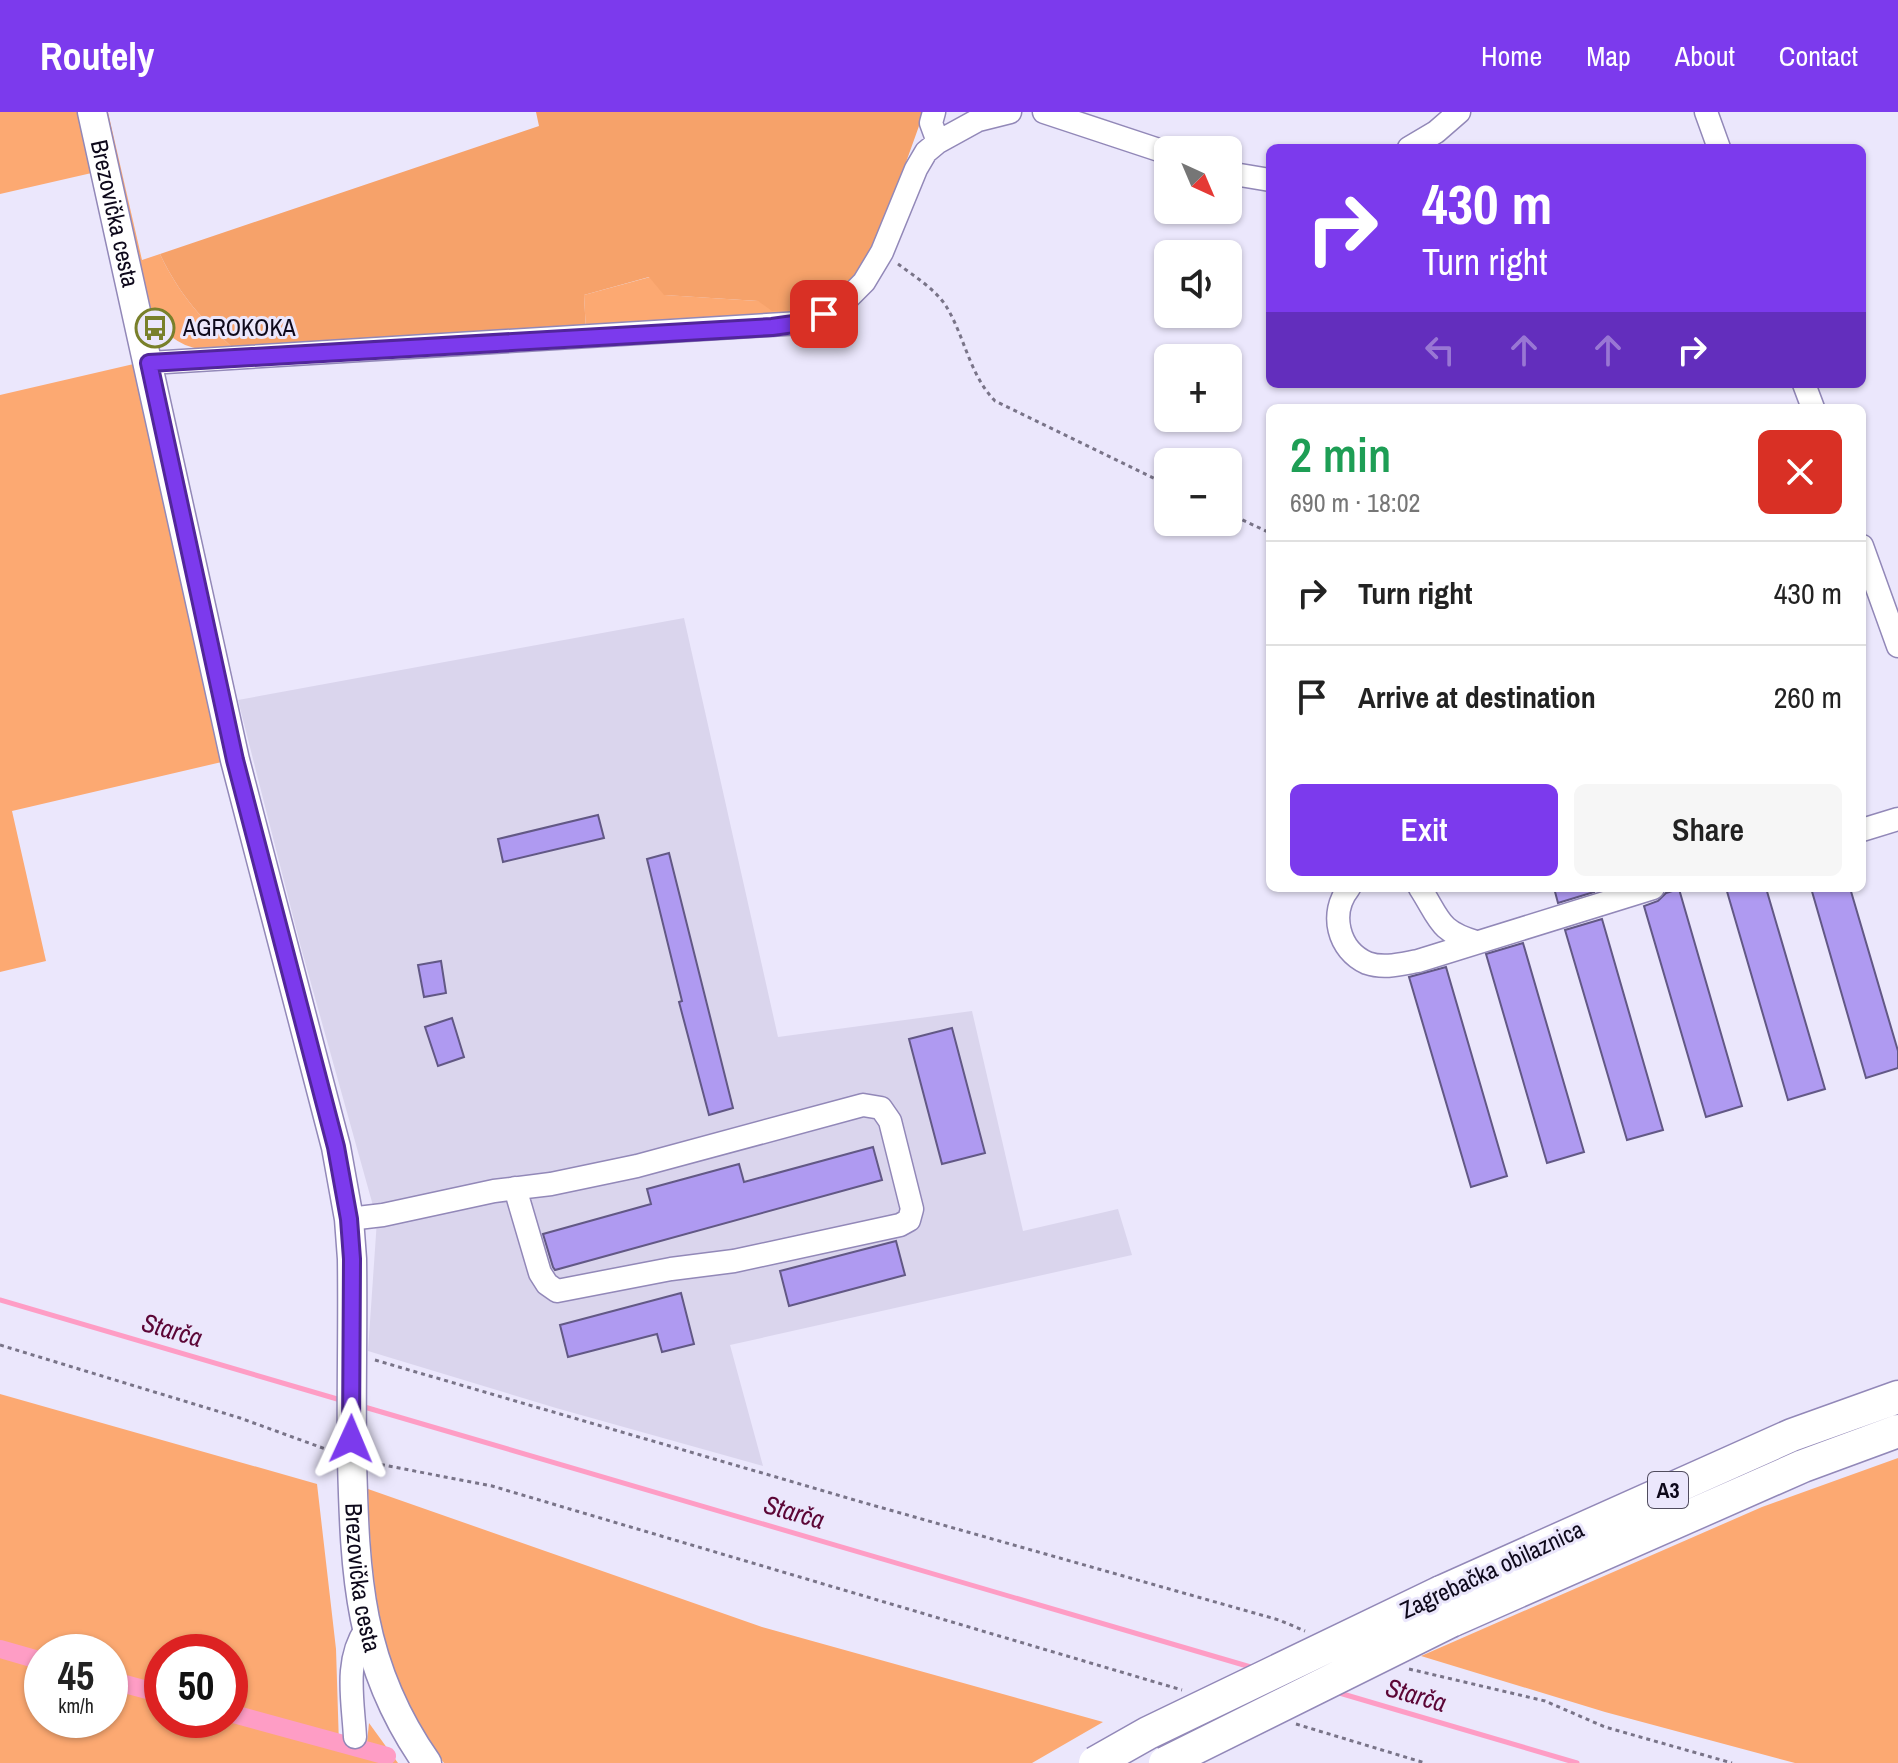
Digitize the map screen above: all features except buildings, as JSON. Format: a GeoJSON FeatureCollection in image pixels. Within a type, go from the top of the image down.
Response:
{"type":"FeatureCollection","features":[{"type":"Feature","properties":{"kind":"highway","name":"Zagrebačka obilaznica"},"geometry":{"type":"LineString","coordinates":[[1165,1763],[1446,1607],[1792,1435],[1898,1397]]}},
{"type":"Feature","properties":{"kind":"highway","name":"Zagrebačka obilaznica"},"geometry":{"type":"LineString","coordinates":[[1095,1763],[1148,1733],[1446,1607],[1898,1431]]}},
{"type":"Feature","properties":{"kind":"main road","name":"Brezovička cesta"},"geometry":{"type":"LineString","coordinates":[[92,112],[235,760],[336,1147],[349,1219],[355,1553],[366,1629],[394,1709],[427,1763]]}},
{"type":"Feature","properties":{"kind":"street"},"geometry":{"type":"LineString","coordinates":[[934,112],[931,123],[938,142]]}},
{"type":"Feature","properties":{"kind":"street"},"geometry":{"type":"LineString","coordinates":[[149,363],[801,323],[824,314],[864,282],[882,252],[926,152],[978,120],[1010,112]]}},
{"type":"Feature","properties":{"kind":"street"},"geometry":{"type":"LineString","coordinates":[[1044,112],[1154,148]]}},
{"type":"Feature","properties":{"kind":"street"},"geometry":{"type":"LineString","coordinates":[[1416,144],[1459,112]]}},
{"type":"Feature","properties":{"kind":"street"},"geometry":{"type":"LineString","coordinates":[[1706,112],[1718,144]]}},
{"type":"Feature","properties":{"kind":"street"},"geometry":{"type":"LineString","coordinates":[[1242,175],[1266,179]]}},
{"type":"Feature","properties":{"kind":"street"},"geometry":{"type":"LineString","coordinates":[[1866,557],[1898,646]]}},
{"type":"Feature","properties":{"kind":"street"},"geometry":{"type":"LineString","coordinates":[[1866,829],[1898,819]]}},
{"type":"Feature","properties":{"kind":"street"},"geometry":{"type":"LineString","coordinates":[[1347,892],[1340,903],[1337,919],[1341,937],[1351,952],[1368,963],[1389,966],[1640,892]]}},
{"type":"Feature","properties":{"kind":"street"},"geometry":{"type":"LineString","coordinates":[[1422,892],[1440,924],[1456,936],[1476,942]]}},
{"type":"Feature","properties":{"kind":"street"},"geometry":{"type":"LineString","coordinates":[[349,1219],[515,1188],[551,1184],[637,1166],[863,1105],[881,1108],[890,1121],[912,1209],[909,1220],[900,1225],[734,1261],[671,1269],[557,1291],[547,1284],[540,1273],[515,1188]]}},
{"type":"Feature","properties":{"kind":"street"},"geometry":{"type":"LineString","coordinates":[[355,1737],[352,1664],[356,1644],[366,1629]]}},
{"type":"Feature","properties":{"kind":"path"},"geometry":{"type":"LineString","coordinates":[[882,252],[944,303],[980,385],[995,401],[1154,478]]}},
{"type":"Feature","properties":{"kind":"path"},"geometry":{"type":"LineString","coordinates":[[1242,520],[1266,531]]}},
{"type":"Feature","properties":{"kind":"path"},"geometry":{"type":"LineString","coordinates":[[0,1345],[240,1418],[492,1486],[1196,1694]]}},
{"type":"Feature","properties":{"kind":"path"},"geometry":{"type":"LineString","coordinates":[[353,1362],[1279,1620],[1308,1632]]}},
{"type":"Feature","properties":{"kind":"path"},"geometry":{"type":"LineString","coordinates":[[1398,1665],[1545,1701],[1605,1727],[1732,1763]]}},
{"type":"Feature","properties":{"kind":"path"},"geometry":{"type":"LineString","coordinates":[[1288,1722],[1425,1763]]}},
{"type":"Feature","properties":{"kind":"shaded area"},"geometry":{"type":"Polygon","coordinates":[[[0,112],[82,112],[96,172],[0,194],[0,112]]]}},
{"type":"Feature","properties":{"kind":"shaded area"},"geometry":{"type":"Polygon","coordinates":[[[102,112],[108,112],[142,260],[160,254],[193,306],[235,350],[190,347],[172,337],[153,320],[102,112]]]}},
{"type":"Feature","properties":{"kind":"shaded area"},"geometry":{"type":"Polygon","coordinates":[[[536,112],[924,112],[875,249],[859,275],[818,309],[772,311],[758,301],[664,295],[649,277],[584,295],[586,331],[235,350],[193,306],[160,254],[539,126],[536,112]]]}},
{"type":"Feature","properties":{"kind":"shaded area"},"geometry":{"type":"Polygon","coordinates":[[[650,277],[665,295],[758,301],[818,309],[795,318],[586,331],[584,295],[650,277]]]}},
{"type":"Feature","properties":{"kind":"shaded area"},"geometry":{"type":"Polygon","coordinates":[[[138,363],[226,761],[12,811],[46,961],[0,972],[0,395],[138,363]]]}},
{"type":"Feature","properties":{"kind":"shaded area"},"geometry":{"type":"Polygon","coordinates":[[[684,618],[778,1037],[972,1011],[1023,1231],[1118,1209],[1132,1255],[730,1345],[763,1466],[368,1351],[377,1220],[300,944],[238,700],[684,618]]]}},
{"type":"Feature","properties":{"kind":"shaded area"},"geometry":{"type":"Polygon","coordinates":[[[0,1394],[317,1484],[336,1649],[339,1745],[366,1752],[369,1723],[398,1763],[0,1763],[0,1394]]]}},
{"type":"Feature","properties":{"kind":"shaded area"},"geometry":{"type":"Polygon","coordinates":[[[1898,1458],[1898,1763],[1795,1763],[1605,1712],[1421,1656],[1762,1507],[1898,1458]]]}},
{"type":"Feature","properties":{"kind":"shaded area"},"geometry":{"type":"Polygon","coordinates":[[[368,1489],[762,1627],[1103,1722],[1032,1763],[444,1763],[422,1733],[406,1701],[383,1633],[372,1561],[368,1489]]]}},
{"type":"Feature","properties":{"kind":"waterway","name":"Starča"},"geometry":{"type":"LineString","coordinates":[[0,1300],[344,1401]]}},
{"type":"Feature","properties":{"kind":"waterway","name":"Starča"},"geometry":{"type":"LineString","coordinates":[[361,1406],[1254,1668]]}},
{"type":"Feature","properties":{"kind":"waterway"},"geometry":{"type":"LineString","coordinates":[[0,1649],[24,1656]]}},
{"type":"Feature","properties":{"kind":"waterway"},"geometry":{"type":"LineString","coordinates":[[128,1685],[144,1689]]}},
{"type":"Feature","properties":{"kind":"waterway","name":"Starča"},"geometry":{"type":"LineString","coordinates":[[1336,1692],[1577,1763]]}},
{"type":"Feature","properties":{"kind":"waterway"},"geometry":{"type":"LineString","coordinates":[[248,1718],[387,1756]]}},
{"type":"Feature","properties":{"kind":"place","name":"AGROKOKA"},"geometry":{"type":"Point","coordinates":[155,328]}},
{"type":"Feature","properties":{"kind":"route"},"geometry":{"type":"LineString","coordinates":[[351,1439],[352,1259],[345,1194],[336,1147],[235,760],[149,363],[772,327],[801,323],[824,314]]}}]}
